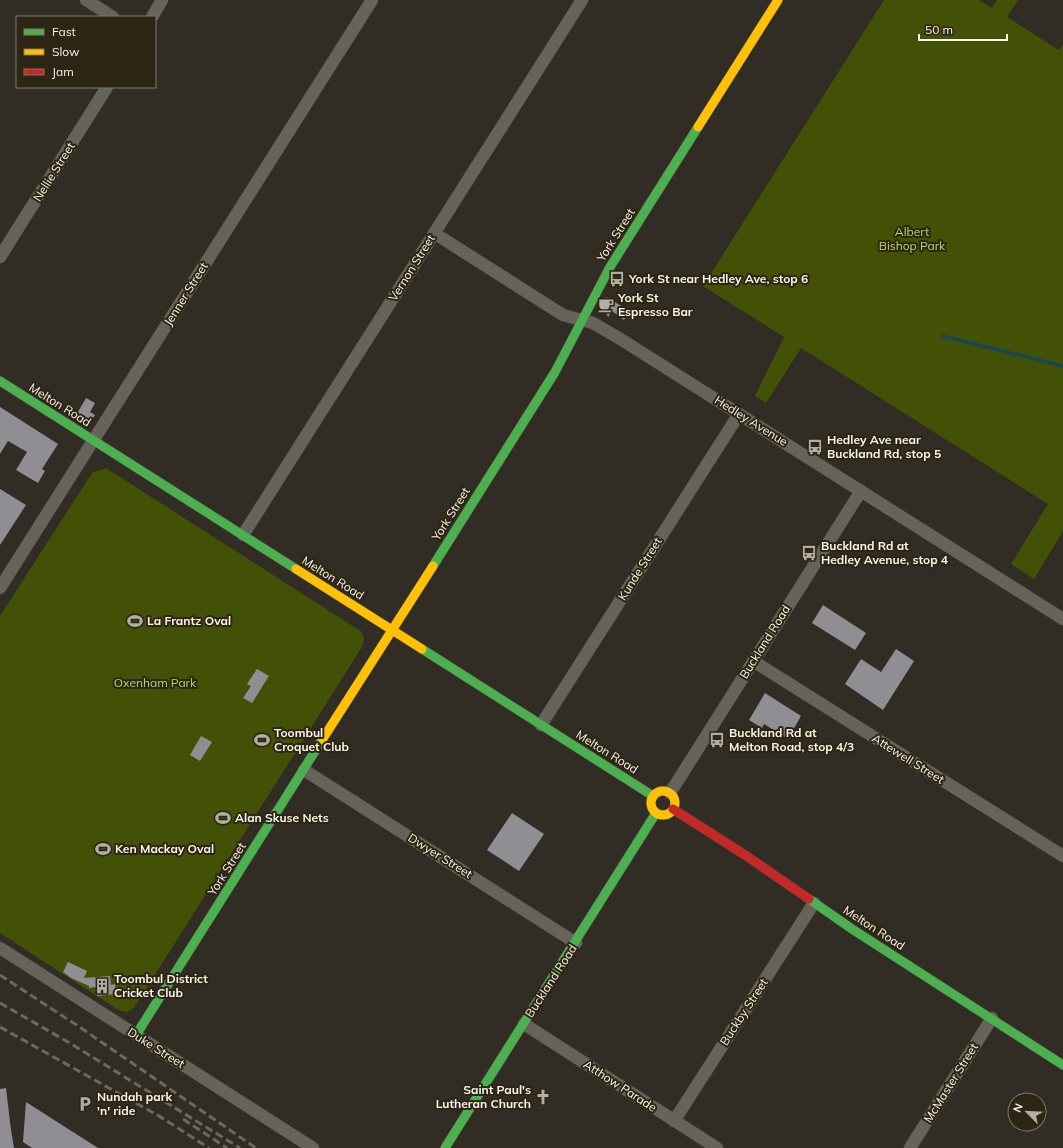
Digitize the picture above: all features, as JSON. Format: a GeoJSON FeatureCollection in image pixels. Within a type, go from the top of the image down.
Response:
{"type":"FeatureCollection","features":[{"type":"Feature","properties":{"kind":"street"},"geometry":{"type":"LineString","coordinates":[[86,0],[111,16]]}},
{"type":"Feature","properties":{"kind":"street"},"geometry":{"type":"LineString","coordinates":[[153,16],[162,0]]}},
{"type":"Feature","properties":{"kind":"street","name":"Jenner Street"},"geometry":{"type":"LineString","coordinates":[[0,588],[372,0]]}},
{"type":"Feature","properties":{"kind":"street","name":"Vernon Street"},"geometry":{"type":"LineString","coordinates":[[243,535],[582,0]]}},
{"type":"Feature","properties":{"kind":"street","name":"York Street"},"geometry":{"type":"LineString","coordinates":[[136,1035],[555,372],[584,320],[610,267],[778,0]]}},
{"type":"Feature","properties":{"kind":"street","name":"Nellie Street"},"geometry":{"type":"LineString","coordinates":[[0,257],[106,88]]}},
{"type":"Feature","properties":{"kind":"street","name":"Hedley Avenue"},"geometry":{"type":"LineString","coordinates":[[434,233],[564,315],[593,323],[622,340],[1063,619]]}},
{"type":"Feature","properties":{"kind":"street","name":"Melton Road"},"geometry":{"type":"LineString","coordinates":[[0,381],[653,796]]}},
{"type":"Feature","properties":{"kind":"street","name":"Kunde Street"},"geometry":{"type":"LineString","coordinates":[[541,725],[739,414]]}},
{"type":"Feature","properties":{"kind":"street","name":"Buckland Road"},"geometry":{"type":"LineString","coordinates":[[670,793],[861,491]]}},
{"type":"Feature","properties":{"kind":"street","name":"Attewell Street"},"geometry":{"type":"LineString","coordinates":[[753,661],[1063,856]]}},
{"type":"Feature","properties":{"kind":"street","name":"Dwyer Street"},"geometry":{"type":"LineString","coordinates":[[304,770],[576,943]]}},
{"type":"Feature","properties":{"kind":"street"},"geometry":{"type":"LineString","coordinates":[[659,792],[670,793],[675,802],[673,810],[668,814],[656,813],[652,807],[653,796],[659,792]]}},
{"type":"Feature","properties":{"kind":"street","name":"Melton Road"},"geometry":{"type":"LineString","coordinates":[[673,810],[748,857],[814,903],[1063,1065]]}},
{"type":"Feature","properties":{"kind":"street","name":"Buckland Road"},"geometry":{"type":"LineString","coordinates":[[445,1148],[576,943],[656,813]]}},
{"type":"Feature","properties":{"kind":"street","name":"Buckby Street"},"geometry":{"type":"LineString","coordinates":[[674,1121],[814,903]]}},
{"type":"Feature","properties":{"kind":"street","name":"Duke Street"},"geometry":{"type":"LineString","coordinates":[[0,948],[313,1148]]}},
{"type":"Feature","properties":{"kind":"street","name":"McMaster Street"},"geometry":{"type":"LineString","coordinates":[[910,1148],[992,1018]]}},
{"type":"Feature","properties":{"kind":"street","name":"Atthow Parade"},"geometry":{"type":"LineString","coordinates":[[524,1024],[717,1148]]}},
{"type":"Feature","properties":{"kind":"green space","name":"Albert Bishop Park"},"geometry":{"type":"Polygon","coordinates":[[[884,0],[979,0],[992,8],[997,0],[1018,0],[1007,17],[1059,50],[1063,45],[1063,531],[1034,579],[1011,564],[1048,504],[801,348],[766,403],[755,396],[784,337],[703,286],[884,0]]]}},
{"type":"Feature","properties":{"kind":"green space","name":"Oxenham Park"},"geometry":{"type":"Polygon","coordinates":[[[106,468],[362,632],[364,639],[362,647],[134,1008],[127,1012],[120,1011],[0,933],[0,616],[92,473],[106,468]]]}},
{"type":"Feature","properties":{"kind":"building"},"geometry":{"type":"Polygon","coordinates":[[[606,297],[630,311],[624,320],[612,311],[608,317],[604,308],[606,297]]]}},
{"type":"Feature","properties":{"kind":"building"},"geometry":{"type":"Polygon","coordinates":[[[86,398],[95,403],[90,412],[95,415],[89,424],[75,417],[86,398]]]}},
{"type":"Feature","properties":{"kind":"building"},"geometry":{"type":"Polygon","coordinates":[[[0,407],[58,444],[42,469],[45,471],[38,483],[16,470],[27,452],[8,441],[0,454],[0,407]]]}},
{"type":"Feature","properties":{"kind":"building"},"geometry":{"type":"Polygon","coordinates":[[[0,489],[26,505],[0,545],[0,489]]]}},
{"type":"Feature","properties":{"kind":"building"},"geometry":{"type":"Polygon","coordinates":[[[823,605],[866,633],[855,650],[812,623],[823,605]]]}},
{"type":"Feature","properties":{"kind":"building"},"geometry":{"type":"Polygon","coordinates":[[[896,649],[914,661],[883,710],[845,684],[861,659],[881,672],[896,649]]]}},
{"type":"Feature","properties":{"kind":"building","name":"Toombul Croquet Club"},"geometry":{"type":"Polygon","coordinates":[[[257,669],[269,676],[252,703],[243,698],[251,686],[247,684],[257,669]]]}},
{"type":"Feature","properties":{"kind":"building"},"geometry":{"type":"Polygon","coordinates":[[[765,693],[801,716],[788,739],[764,724],[762,728],[749,720],[765,693]]]}},
{"type":"Feature","properties":{"kind":"building"},"geometry":{"type":"Polygon","coordinates":[[[201,736],[212,742],[200,761],[190,755],[201,736]]]}},
{"type":"Feature","properties":{"kind":"building"},"geometry":{"type":"Polygon","coordinates":[[[512,813],[544,834],[519,871],[487,850],[512,813]]]}},
{"type":"Feature","properties":{"kind":"building"},"geometry":{"type":"Polygon","coordinates":[[[68,962],[87,971],[84,978],[110,976],[111,985],[115,984],[116,994],[97,996],[96,987],[89,988],[89,986],[71,978],[63,972],[68,962]]]}},
{"type":"Feature","properties":{"kind":"building"},"geometry":{"type":"Polygon","coordinates":[[[6,1088],[14,1148],[0,1148],[0,1089],[6,1088]]]}},
{"type":"Feature","properties":{"kind":"building"},"geometry":{"type":"Polygon","coordinates":[[[26,1102],[98,1148],[32,1148],[23,1142],[26,1102]]]}},
{"type":"Feature","properties":{"kind":"waterway"},"geometry":{"type":"LineString","coordinates":[[943,336],[1063,366]]}},
{"type":"Feature","properties":{"kind":"railway"},"geometry":{"type":"LineString","coordinates":[[0,975],[78,1026],[256,1148]]}},
{"type":"Feature","properties":{"kind":"railway"},"geometry":{"type":"LineString","coordinates":[[0,1003],[68,1042],[240,1148]]}},
{"type":"Feature","properties":{"kind":"railway"},"geometry":{"type":"LineString","coordinates":[[0,1027],[159,1116],[209,1148]]}},
{"type":"Feature","properties":{"kind":"railway"},"geometry":{"type":"LineString","coordinates":[[183,1119],[227,1148]]}},
{"type":"Feature","properties":{"kind":"traffic: fast"},"geometry":{"type":"LineString","coordinates":[[433,566],[555,372],[610,267],[698,127]]}},
{"type":"Feature","properties":{"kind":"traffic: fast"},"geometry":{"type":"LineString","coordinates":[[0,381],[296,569]]}},
{"type":"Feature","properties":{"kind":"traffic: fast"},"geometry":{"type":"LineString","coordinates":[[422,649],[653,796]]}},
{"type":"Feature","properties":{"kind":"traffic: fast"},"geometry":{"type":"LineString","coordinates":[[136,1035],[322,740]]}},
{"type":"Feature","properties":{"kind":"traffic: fast"},"geometry":{"type":"LineString","coordinates":[[445,1148],[656,813]]}},
{"type":"Feature","properties":{"kind":"traffic: fast"},"geometry":{"type":"LineString","coordinates":[[809,899],[852,929],[1063,1065]]}},
{"type":"Feature","properties":{"kind":"traffic: slow"},"geometry":{"type":"LineString","coordinates":[[698,127],[778,0]]}},
{"type":"Feature","properties":{"kind":"traffic: slow"},"geometry":{"type":"LineString","coordinates":[[322,740],[433,566]]}},
{"type":"Feature","properties":{"kind":"traffic: slow"},"geometry":{"type":"LineString","coordinates":[[296,569],[422,649]]}},
{"type":"Feature","properties":{"kind":"traffic: slow"},"geometry":{"type":"LineString","coordinates":[[663,791],[668,792],[674,798],[675,803],[674,808],[668,814],[663,815],[658,814],[652,808],[651,803],[652,798],[658,792],[663,791]]}},
{"type":"Feature","properties":{"kind":"traffic: jam"},"geometry":{"type":"LineString","coordinates":[[673,809],[748,857],[809,899]]}},
{"type":"Feature","properties":{"kind":"place","name":"York St near Hedley Ave, stop 6"},"geometry":{"type":"Point","coordinates":[617,279]}},
{"type":"Feature","properties":{"kind":"place","name":"York St Espresso Bar"},"geometry":{"type":"Point","coordinates":[606,305]}},
{"type":"Feature","properties":{"kind":"place","name":"Hedley Ave near Buckland Rd, stop 5"},"geometry":{"type":"Point","coordinates":[815,447]}},
{"type":"Feature","properties":{"kind":"place","name":"Buckland Rd at Hedley Avenue, stop 4"},"geometry":{"type":"Point","coordinates":[809,553]}},
{"type":"Feature","properties":{"kind":"place","name":"La Frantz Oval"},"geometry":{"type":"Point","coordinates":[135,621]}},
{"type":"Feature","properties":{"kind":"place","name":"Toombul Croquet Club"},"geometry":{"type":"Point","coordinates":[262,740]}},
{"type":"Feature","properties":{"kind":"place","name":"Buckland Rd at Melton Road, stop 4/3"},"geometry":{"type":"Point","coordinates":[717,740]}},
{"type":"Feature","properties":{"kind":"place","name":"Alan Skuse Nets"},"geometry":{"type":"Point","coordinates":[223,818]}},
{"type":"Feature","properties":{"kind":"place","name":"Ken Mackay Oval"},"geometry":{"type":"Point","coordinates":[103,849]}},
{"type":"Feature","properties":{"kind":"place","name":"Toombul District Cricket Club"},"geometry":{"type":"Point","coordinates":[102,986]}},
{"type":"Feature","properties":{"kind":"place","name":"Saint Paul's Lutheran Church"},"geometry":{"type":"Point","coordinates":[543,1097]}},
{"type":"Feature","properties":{"kind":"place","name":"Nundah park 'n' ride"},"geometry":{"type":"Point","coordinates":[85,1104]}}]}
